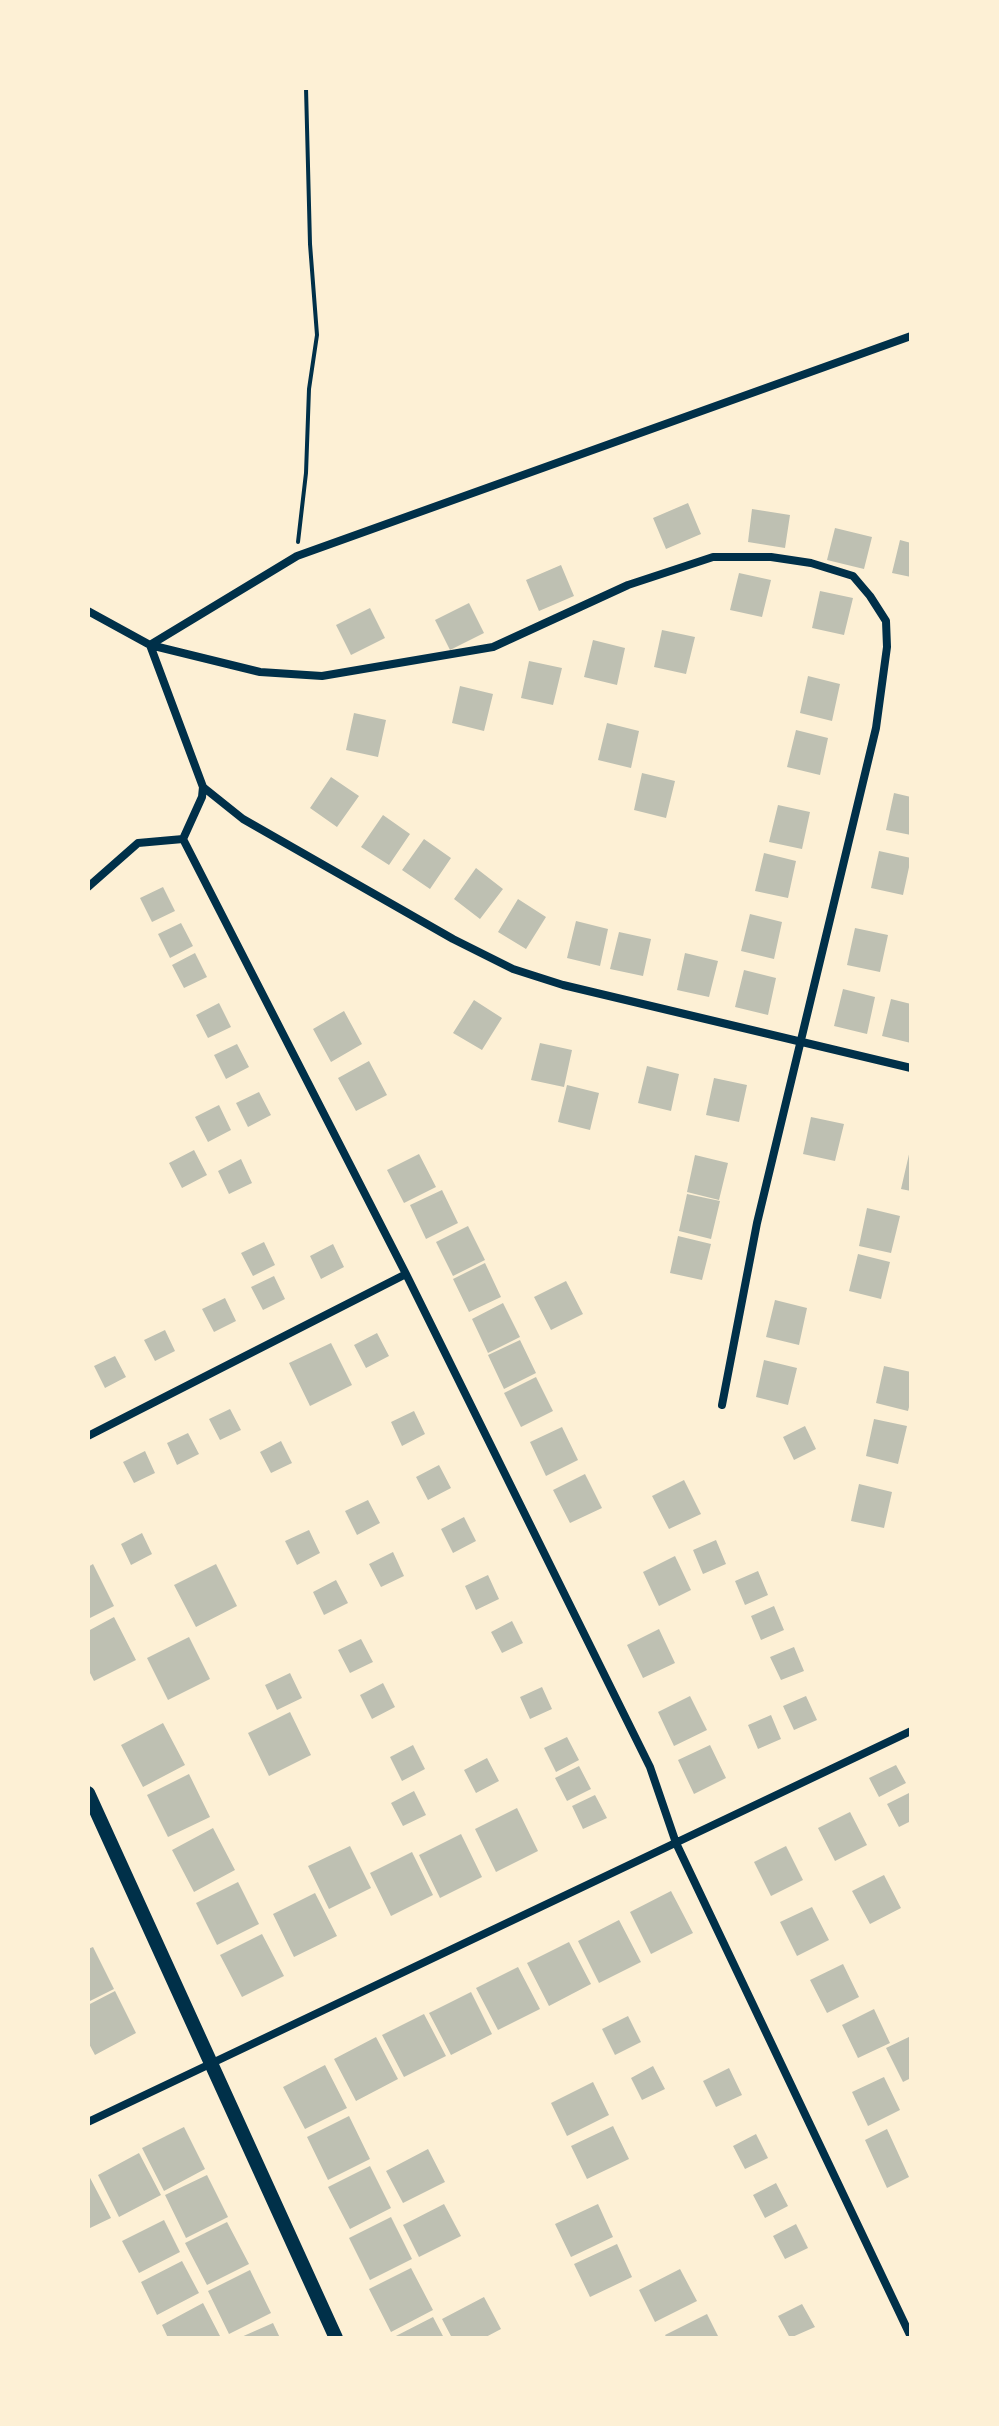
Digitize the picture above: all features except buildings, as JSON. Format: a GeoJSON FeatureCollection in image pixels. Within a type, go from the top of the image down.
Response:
{"type":"FeatureCollection","features":[{"type":"Feature","properties":{"kind":"main road"},"geometry":{"type":"LineString","coordinates":[[88,1793],[336,2338]]}},
{"type":"Feature","properties":{"kind":"street"},"geometry":{"type":"LineString","coordinates":[[150,645],[297,556],[911,336]]}},
{"type":"Feature","properties":{"kind":"street"},"geometry":{"type":"LineString","coordinates":[[88,611],[150,645],[260,672],[322,676],[493,647],[628,585],[713,557],[811,563],[853,576],[870,596],[886,621],[887,647],[876,728],[757,1223],[722,1405]]}},
{"type":"Feature","properties":{"kind":"street"},"geometry":{"type":"LineString","coordinates":[[150,645],[203,787],[202,797],[183,839]]}},
{"type":"Feature","properties":{"kind":"street"},"geometry":{"type":"LineString","coordinates":[[203,787],[243,819],[453,939],[513,969],[563,985],[911,1068]]}},
{"type":"Feature","properties":{"kind":"street"},"geometry":{"type":"LineString","coordinates":[[88,887],[138,843],[183,839]]}},
{"type":"Feature","properties":{"kind":"street"},"geometry":{"type":"LineString","coordinates":[[183,839],[406,1274],[650,1767],[676,1843],[911,2337]]}},
{"type":"Feature","properties":{"kind":"street"},"geometry":{"type":"LineString","coordinates":[[88,1436],[406,1274]]}},
{"type":"Feature","properties":{"kind":"street"},"geometry":{"type":"LineString","coordinates":[[88,2122],[911,1731]]}},
{"type":"Feature","properties":{"kind":"path"},"geometry":{"type":"LineString","coordinates":[[297,556],[306,473],[309,389],[317,335],[310,244],[306,88]]}}]}
